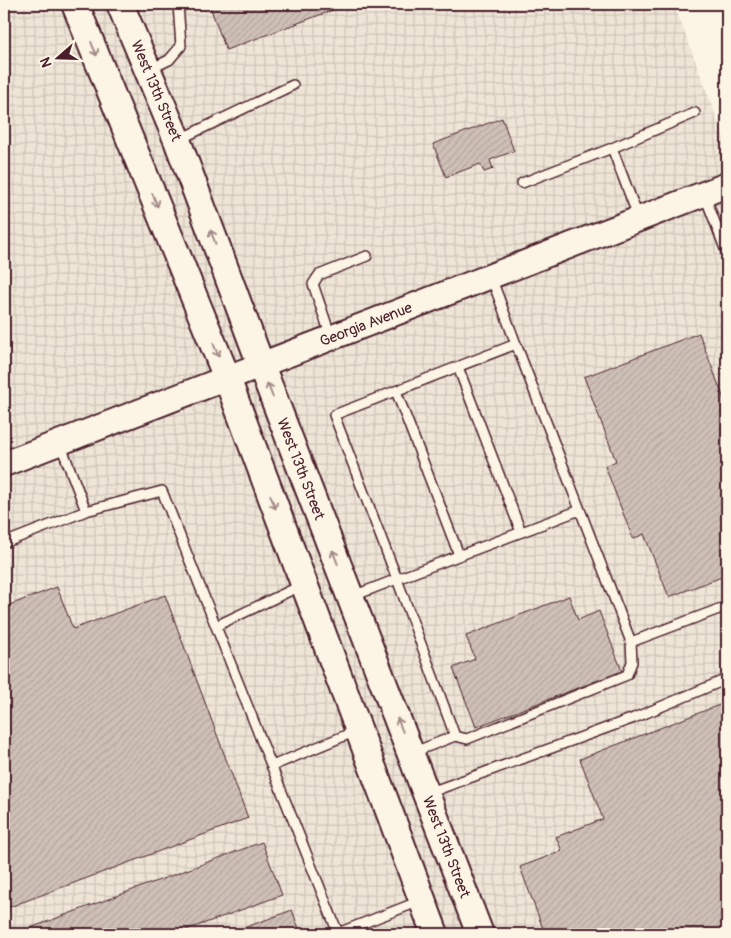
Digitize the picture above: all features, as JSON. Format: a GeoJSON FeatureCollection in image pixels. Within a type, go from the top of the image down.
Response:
{"type":"FeatureCollection","features":[{"type":"Feature","properties":{"kind":"main road"},"geometry":{"type":"LineString","coordinates":[[75,4],[227,378],[435,934]]}},
{"type":"Feature","properties":{"kind":"main road","name":"West 13th Street"},"geometry":{"type":"LineString","coordinates":[[120,4],[177,140],[261,365],[480,934]]}},
{"type":"Feature","properties":{"kind":"street","name":"Georgia Avenue"},"geometry":{"type":"LineString","coordinates":[[4,464],[727,185]]}},
{"type":"Feature","properties":{"kind":"lane"},"geometry":{"type":"LineString","coordinates":[[148,70],[169,60],[181,46],[178,4]]}},
{"type":"Feature","properties":{"kind":"lane"},"geometry":{"type":"LineString","coordinates":[[177,140],[294,85]]}},
{"type":"Feature","properties":{"kind":"lane"},"geometry":{"type":"LineString","coordinates":[[522,183],[695,113]]}},
{"type":"Feature","properties":{"kind":"lane"},"geometry":{"type":"LineString","coordinates":[[612,148],[639,219]]}},
{"type":"Feature","properties":{"kind":"lane"},"geometry":{"type":"LineString","coordinates":[[704,194],[727,254]]}},
{"type":"Feature","properties":{"kind":"lane"},"geometry":{"type":"LineString","coordinates":[[331,338],[313,284],[319,275],[367,256]]}},
{"type":"Feature","properties":{"kind":"lane"},"geometry":{"type":"LineString","coordinates":[[411,753],[455,736],[468,739],[627,675],[632,662],[631,642],[490,276]]}},
{"type":"Feature","properties":{"kind":"lane"},"geometry":{"type":"LineString","coordinates":[[455,736],[334,415],[516,344]]}},
{"type":"Feature","properties":{"kind":"lane"},"geometry":{"type":"LineString","coordinates":[[458,367],[521,532]]}},
{"type":"Feature","properties":{"kind":"lane"},"geometry":{"type":"LineString","coordinates":[[396,391],[459,555]]}},
{"type":"Feature","properties":{"kind":"lane"},"geometry":{"type":"LineString","coordinates":[[60,443],[86,511]]}},
{"type":"Feature","properties":{"kind":"lane"},"geometry":{"type":"LineString","coordinates":[[4,543],[86,511],[162,491],[338,934],[422,900]]}},
{"type":"Feature","properties":{"kind":"lane"},"geometry":{"type":"LineString","coordinates":[[351,598],[580,510]]}},
{"type":"Feature","properties":{"kind":"lane"},"geometry":{"type":"LineString","coordinates":[[216,626],[304,584]]}},
{"type":"Feature","properties":{"kind":"lane"},"geometry":{"type":"LineString","coordinates":[[631,642],[727,606]]}},
{"type":"Feature","properties":{"kind":"lane"},"geometry":{"type":"LineString","coordinates":[[427,793],[634,718],[727,679]]}},
{"type":"Feature","properties":{"kind":"lane"},"geometry":{"type":"LineString","coordinates":[[272,766],[359,730]]}},
{"type":"Feature","properties":{"kind":"shaded area"},"geometry":{"type":"Polygon","coordinates":[[[4,4],[674,4],[727,146],[727,934],[4,934],[4,4]]]}},
{"type":"Feature","properties":{"kind":"building"},"geometry":{"type":"Polygon","coordinates":[[[209,4],[349,4],[226,50],[209,4]]]}},
{"type":"Feature","properties":{"kind":"building"},"geometry":{"type":"Polygon","coordinates":[[[502,118],[514,151],[490,160],[493,169],[484,172],[480,164],[446,177],[433,144],[502,118]]]}},
{"type":"Feature","properties":{"kind":"building"},"geometry":{"type":"Polygon","coordinates":[[[699,333],[727,407],[727,575],[669,597],[644,534],[633,539],[605,466],[616,461],[584,377],[699,333]]]}},
{"type":"Feature","properties":{"kind":"building"},"geometry":{"type":"Polygon","coordinates":[[[57,587],[73,629],[165,595],[248,818],[4,909],[4,607],[57,587]]]}},
{"type":"Feature","properties":{"kind":"building"},"geometry":{"type":"Polygon","coordinates":[[[569,596],[578,620],[599,611],[622,671],[476,727],[453,668],[475,659],[466,636],[569,596]]]}},
{"type":"Feature","properties":{"kind":"building"},"geometry":{"type":"Polygon","coordinates":[[[727,702],[727,934],[545,934],[520,867],[562,851],[556,837],[603,819],[580,759],[727,702]]]}},
{"type":"Feature","properties":{"kind":"building"},"geometry":{"type":"Polygon","coordinates":[[[262,842],[282,895],[175,934],[14,934],[262,842]]]}},
{"type":"Feature","properties":{"kind":"building"},"geometry":{"type":"Polygon","coordinates":[[[292,910],[301,934],[228,934],[292,910]]]}}]}
